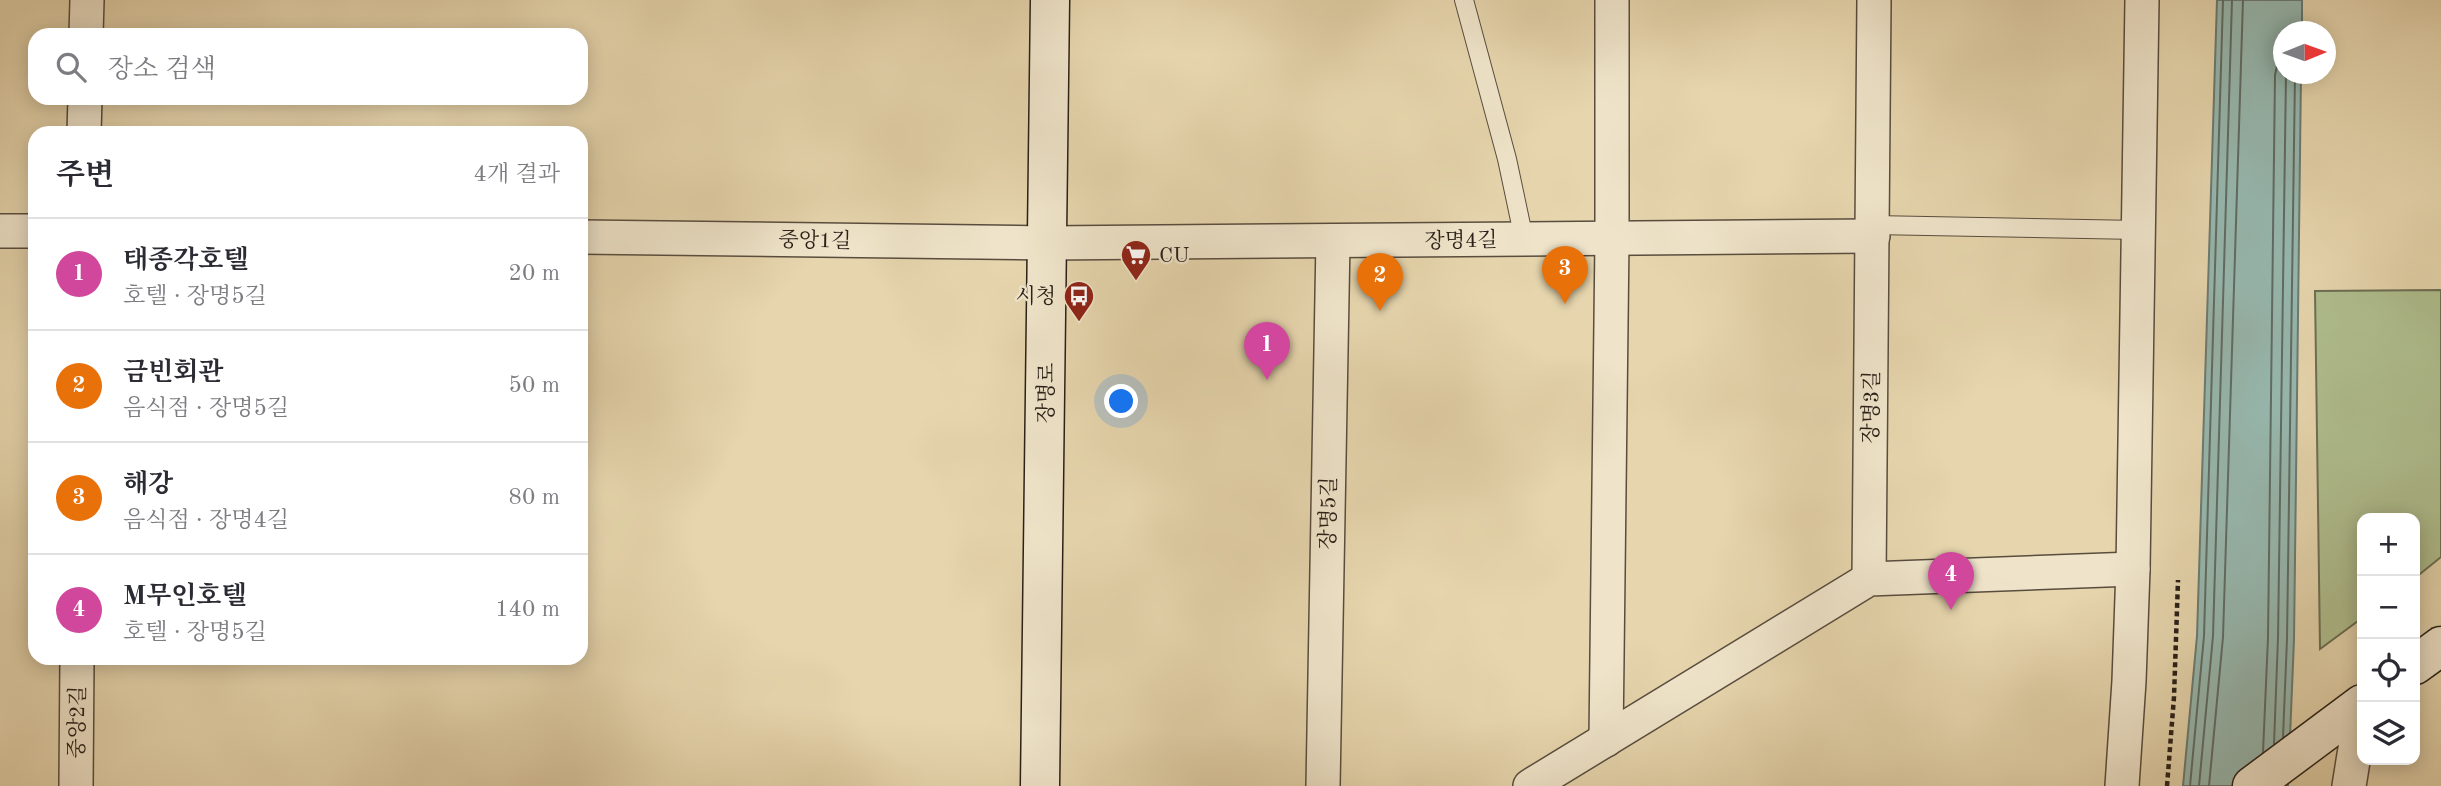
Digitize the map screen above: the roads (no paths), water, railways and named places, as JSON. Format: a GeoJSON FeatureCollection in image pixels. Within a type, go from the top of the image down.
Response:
{"type":"FeatureCollection","features":[{"type":"Feature","properties":{"kind":"street"},"geometry":{"type":"LineString","coordinates":[[86,28],[87,0]]}},
{"type":"Feature","properties":{"kind":"street","name":"장명로"},"geometry":{"type":"LineString","coordinates":[[1040,786],[1050,0]]}},
{"type":"Feature","properties":{"kind":"street"},"geometry":{"type":"LineString","coordinates":[[1606,740],[1612,0]]}},
{"type":"Feature","properties":{"kind":"street","name":"장명3길"},"geometry":{"type":"LineString","coordinates":[[1869,579],[1874,0]]}},
{"type":"Feature","properties":{"kind":"street"},"geometry":{"type":"LineString","coordinates":[[2122,786],[2133,569],[2142,0]]}},
{"type":"Feature","properties":{"kind":"street"},"geometry":{"type":"LineString","coordinates":[[84,126],[85,105]]}},
{"type":"Feature","properties":{"kind":"street"},"geometry":{"type":"LineString","coordinates":[[0,231],[28,232]]}},
{"type":"Feature","properties":{"kind":"street","name":"장명4길"},"geometry":{"type":"LineString","coordinates":[[1048,243],[1612,239],[1873,231]]}},
{"type":"Feature","properties":{"kind":"street","name":"중앙1길"},"geometry":{"type":"LineString","coordinates":[[588,237],[1048,243]]}},
{"type":"Feature","properties":{"kind":"street","name":"장명5길"},"geometry":{"type":"LineString","coordinates":[[1322,786],[1333,241]]}},
{"type":"Feature","properties":{"kind":"street"},"geometry":{"type":"LineString","coordinates":[[1530,786],[1869,579],[2133,569]]}},
{"type":"Feature","properties":{"kind":"street"},"geometry":{"type":"LineString","coordinates":[[2420,661],[2441,646]]}},
{"type":"Feature","properties":{"kind":"street","name":"중앙2길"},"geometry":{"type":"LineString","coordinates":[[76,786],[78,665]]}},
{"type":"Feature","properties":{"kind":"street"},"geometry":{"type":"LineString","coordinates":[[2252,786],[2357,708]]}},
{"type":"Feature","properties":{"kind":"street"},"geometry":{"type":"LineString","coordinates":[[2349,786],[2357,736]]}},
{"type":"Feature","properties":{"kind":"lane"},"geometry":{"type":"LineString","coordinates":[[1464,0],[1507,159],[1524,239]]}},
{"type":"Feature","properties":{"kind":"lane"},"geometry":{"type":"LineString","coordinates":[[1873,231],[2138,230]]}},
{"type":"Feature","properties":{"kind":"water"},"geometry":{"type":"Polygon","coordinates":[[[2217,0],[2302,0],[2302,21],[2273,21],[2273,84],[2301,84],[2294,639],[2288,786],[2183,786],[2197,636],[2217,0]]]}},
{"type":"Feature","properties":{"kind":"place","name":"CU"},"geometry":{"type":"Point","coordinates":[1136,282]}},
{"type":"Feature","properties":{"kind":"place","name":"해강"},"geometry":{"type":"Point","coordinates":[1565,304]}},
{"type":"Feature","properties":{"kind":"place","name":"금빈회관"},"geometry":{"type":"Point","coordinates":[1380,311]}},
{"type":"Feature","properties":{"kind":"place","name":"시청"},"geometry":{"type":"Point","coordinates":[1079,323]}},
{"type":"Feature","properties":{"kind":"place","name":"태종각호텔"},"geometry":{"type":"Point","coordinates":[1267,380]}},
{"type":"Feature","properties":{"kind":"place","name":"M무인호텔"},"geometry":{"type":"Point","coordinates":[1951,610]}}]}
